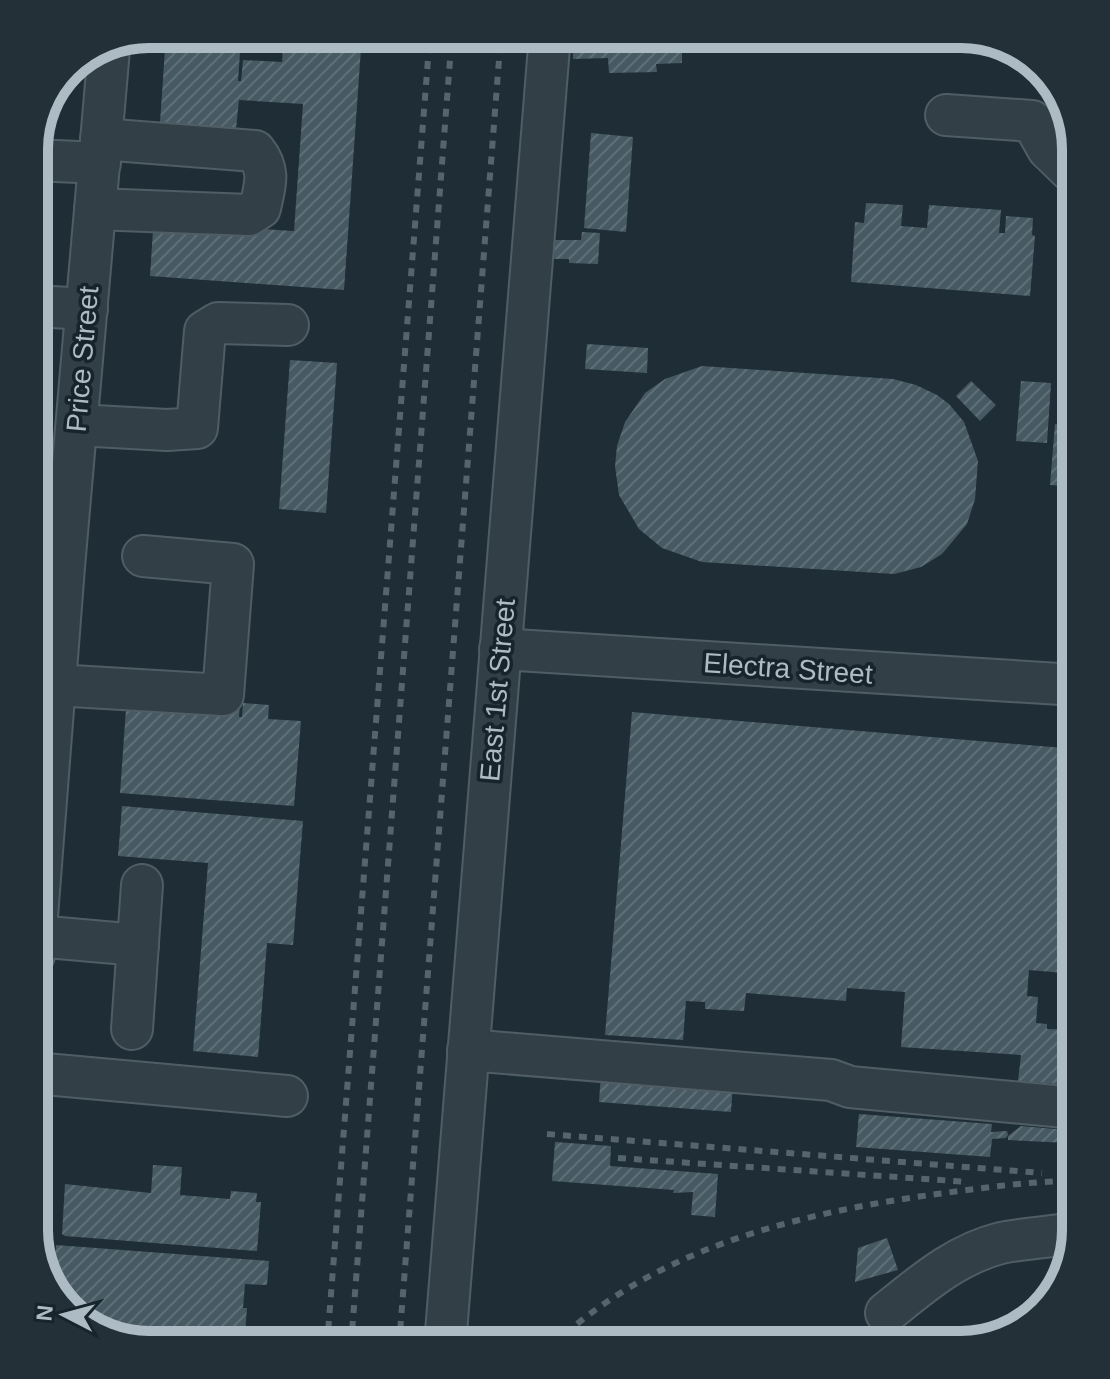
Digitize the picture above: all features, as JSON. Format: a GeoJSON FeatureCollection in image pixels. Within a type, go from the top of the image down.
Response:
{"type":"FeatureCollection","features":[{"type":"Feature","properties":{"kind":"street","name":"East 1st Street"},"geometry":{"type":"LineString","coordinates":[[446,1331],[549,48]]}},
{"type":"Feature","properties":{"kind":"street","name":"Price Street"},"geometry":{"type":"LineString","coordinates":[[48,776],[55,685],[49,566],[77,425],[108,57]]}},
{"type":"Feature","properties":{"kind":"street"},"geometry":{"type":"LineString","coordinates":[[946,115],[1032,121],[1048,149],[1062,162]]}},
{"type":"Feature","properties":{"kind":"street"},"geometry":{"type":"LineString","coordinates":[[48,158],[100,151],[255,151],[266,164],[260,208],[249,215],[95,209]]}},
{"type":"Feature","properties":{"kind":"street"},"geometry":{"type":"LineString","coordinates":[[48,307],[87,309]]}},
{"type":"Feature","properties":{"kind":"street"},"geometry":{"type":"LineString","coordinates":[[77,425],[167,430],[197,428],[205,331],[218,323],[288,325]]}},
{"type":"Feature","properties":{"kind":"street"},"geometry":{"type":"LineString","coordinates":[[55,685],[223,695],[233,564],[143,556]]}},
{"type":"Feature","properties":{"kind":"street","name":"Electra Street"},"geometry":{"type":"LineString","coordinates":[[500,649],[1062,684]]}},
{"type":"Feature","properties":{"kind":"street"},"geometry":{"type":"LineString","coordinates":[[132,1029],[142,885]]}},
{"type":"Feature","properties":{"kind":"street"},"geometry":{"type":"LineString","coordinates":[[48,946],[138,945]]}},
{"type":"Feature","properties":{"kind":"street"},"geometry":{"type":"LineString","coordinates":[[468,1050],[831,1080],[850,1087],[1062,1107]]}},
{"type":"Feature","properties":{"kind":"street"},"geometry":{"type":"LineString","coordinates":[[48,1074],[287,1096]]}},
{"type":"Feature","properties":{"kind":"street"},"geometry":{"type":"LineString","coordinates":[[886,1313],[938,1271],[982,1250],[1002,1243],[1062,1235]]}},
{"type":"Feature","properties":{"kind":"building"},"geometry":{"type":"Polygon","coordinates":[[[165,48],[231,48],[231,52],[240,53],[238,81],[241,81],[243,60],[282,62],[283,48],[361,48],[344,290],[150,276],[153,230],[229,235],[230,227],[294,231],[303,104],[239,100],[236,129],[160,123],[165,48]]]}},
{"type":"Feature","properties":{"kind":"building"},"geometry":{"type":"Polygon","coordinates":[[[573,48],[682,48],[682,63],[656,64],[657,72],[609,73],[608,58],[573,59],[573,48]]]}},
{"type":"Feature","properties":{"kind":"building"},"geometry":{"type":"Polygon","coordinates":[[[54,115],[53,133],[50,133],[54,115]]]}},
{"type":"Feature","properties":{"kind":"building"},"geometry":{"type":"Polygon","coordinates":[[[591,133],[633,137],[626,232],[584,228],[591,133]]]}},
{"type":"Feature","properties":{"kind":"building"},"geometry":{"type":"Polygon","coordinates":[[[866,203],[903,205],[901,226],[927,228],[929,205],[1001,210],[999,233],[1005,233],[1006,216],[1033,218],[1032,235],[1035,236],[1030,296],[851,282],[855,222],[864,223],[866,203]]]}},
{"type":"Feature","properties":{"kind":"building"},"geometry":{"type":"Polygon","coordinates":[[[582,232],[600,233],[598,264],[553,259],[554,240],[581,240],[582,232]]]}},
{"type":"Feature","properties":{"kind":"building"},"geometry":{"type":"Polygon","coordinates":[[[587,344],[648,348],[647,373],[585,369],[587,344]]]}},
{"type":"Feature","properties":{"kind":"building"},"geometry":{"type":"Polygon","coordinates":[[[290,360],[337,363],[326,513],[279,509],[290,360]]]}},
{"type":"Feature","properties":{"kind":"building"},"geometry":{"type":"Polygon","coordinates":[[[702,366],[893,379],[937,395],[964,422],[978,461],[975,499],[967,524],[942,554],[921,567],[894,574],[702,562],[662,548],[639,529],[619,495],[615,466],[617,446],[625,422],[645,393],[665,379],[702,366]]]}},
{"type":"Feature","properties":{"kind":"building"},"geometry":{"type":"Polygon","coordinates":[[[971,381],[996,405],[980,421],[956,396],[971,381]]]}},
{"type":"Feature","properties":{"kind":"building"},"geometry":{"type":"Polygon","coordinates":[[[1021,381],[1051,383],[1047,443],[1016,441],[1021,381]]]}},
{"type":"Feature","properties":{"kind":"building"},"geometry":{"type":"Polygon","coordinates":[[[1055,424],[1062,425],[1062,486],[1050,485],[1055,424]]]}},
{"type":"Feature","properties":{"kind":"building"},"geometry":{"type":"Polygon","coordinates":[[[214,700],[240,702],[239,717],[242,717],[243,703],[269,705],[268,719],[301,721],[294,806],[120,793],[126,709],[214,715],[214,700]]]}},
{"type":"Feature","properties":{"kind":"building"},"geometry":{"type":"Polygon","coordinates":[[[632,712],[1062,748],[1062,973],[1029,970],[1027,996],[1038,997],[1036,1023],[1047,1024],[1047,1029],[1062,1030],[1062,1084],[1018,1081],[1021,1055],[901,1047],[905,992],[847,988],[846,1001],[746,993],[744,1011],[705,1009],[705,1002],[686,1001],[683,1040],[605,1035],[632,712]]]}},
{"type":"Feature","properties":{"kind":"building"},"geometry":{"type":"Polygon","coordinates":[[[122,806],[303,821],[293,945],[267,943],[258,1057],[193,1051],[208,863],[118,856],[122,806]]]}},
{"type":"Feature","properties":{"kind":"building"},"geometry":{"type":"Polygon","coordinates":[[[601,1073],[733,1083],[731,1112],[599,1102],[601,1073]]]}},
{"type":"Feature","properties":{"kind":"building"},"geometry":{"type":"Polygon","coordinates":[[[859,1114],[992,1124],[991,1132],[1007,1131],[1008,1135],[1006,1138],[992,1139],[990,1157],[856,1147],[859,1114]]]}},
{"type":"Feature","properties":{"kind":"building"},"geometry":{"type":"Polygon","coordinates":[[[1021,1126],[1062,1130],[1062,1143],[1008,1140],[1008,1136],[1021,1126]]]}},
{"type":"Feature","properties":{"kind":"building"},"geometry":{"type":"Polygon","coordinates":[[[555,1142],[611,1146],[610,1166],[718,1174],[715,1217],[691,1215],[693,1192],[673,1193],[674,1190],[552,1181],[555,1142]]]}},
{"type":"Feature","properties":{"kind":"building"},"geometry":{"type":"Polygon","coordinates":[[[153,1165],[182,1167],[180,1195],[230,1199],[231,1191],[257,1193],[256,1202],[261,1202],[257,1251],[62,1234],[65,1184],[151,1193],[153,1165]]]}},
{"type":"Feature","properties":{"kind":"building"},"geometry":{"type":"Polygon","coordinates":[[[887,1238],[898,1270],[855,1282],[858,1248],[887,1238]]]}},
{"type":"Feature","properties":{"kind":"building"},"geometry":{"type":"Polygon","coordinates":[[[56,1245],[269,1261],[267,1285],[245,1284],[245,1331],[123,1328],[104,1320],[104,1275],[60,1275],[56,1268],[56,1245]]]}},
{"type":"Feature","properties":{"kind":"railway"},"geometry":{"type":"LineString","coordinates":[[328,1331],[429,48]]}},
{"type":"Feature","properties":{"kind":"railway"},"geometry":{"type":"LineString","coordinates":[[352,1331],[451,48]]}},
{"type":"Feature","properties":{"kind":"railway"},"geometry":{"type":"LineString","coordinates":[[400,1331],[500,48]]}},
{"type":"Feature","properties":{"kind":"railway"},"geometry":{"type":"LineString","coordinates":[[547,1134],[1042,1173]]}},
{"type":"Feature","properties":{"kind":"railway"},"geometry":{"type":"LineString","coordinates":[[618,1158],[969,1182]]}},
{"type":"Feature","properties":{"kind":"railway"},"geometry":{"type":"LineString","coordinates":[[570,1331],[594,1311],[638,1283],[684,1259],[783,1224],[937,1194],[1062,1181]]}}]}
